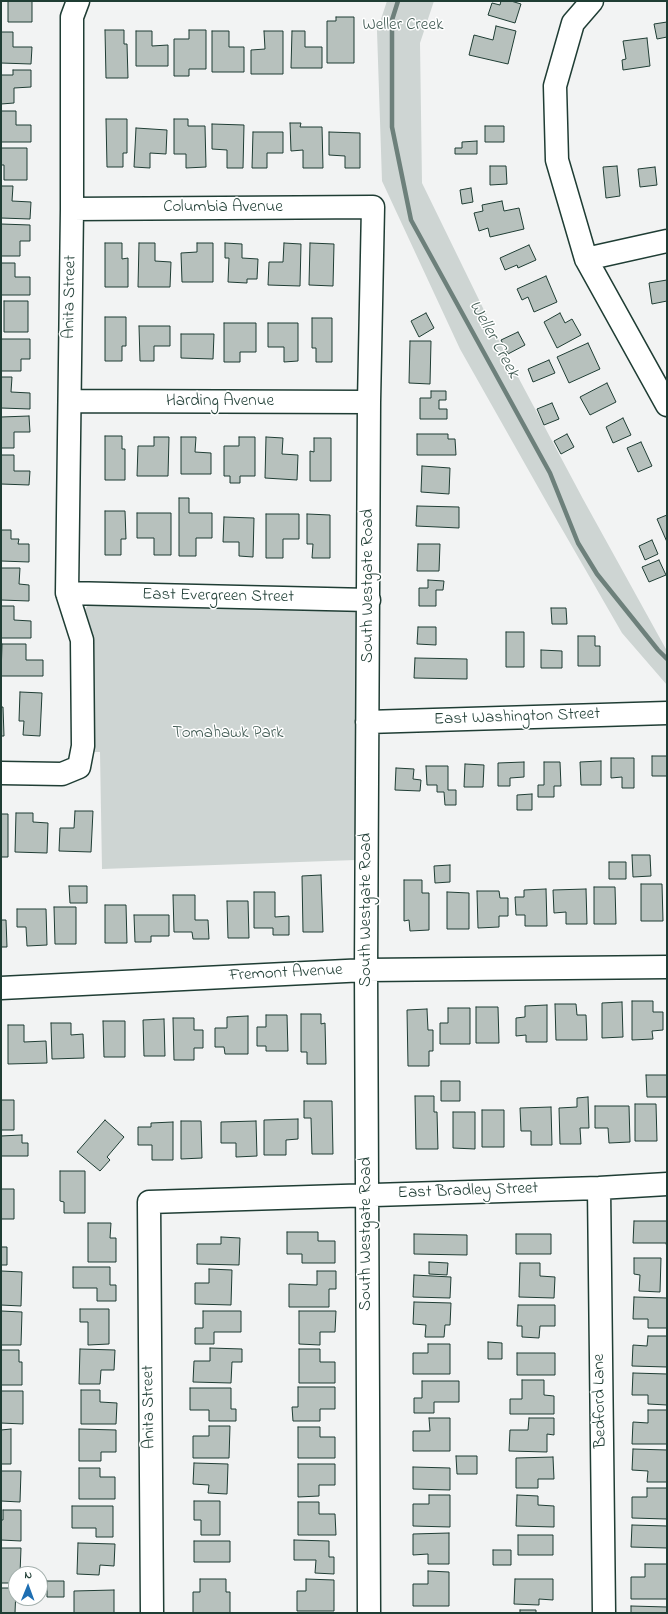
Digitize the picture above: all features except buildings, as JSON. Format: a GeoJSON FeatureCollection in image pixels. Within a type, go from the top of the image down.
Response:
{"type":"FeatureCollection","features":[{"type":"Feature","properties":{"kind":"street","name":"Anita Street"},"geometry":{"type":"LineString","coordinates":[[1,773],[62,774],[79,767],[83,746],[82,640],[67,593],[72,209],[72,17],[78,1]]}},
{"type":"Feature","properties":{"kind":"street"},"geometry":{"type":"LineString","coordinates":[[592,1],[573,23],[555,86],[557,160],[586,259],[667,405]]}},
{"type":"Feature","properties":{"kind":"street","name":"Columbia Avenue"},"geometry":{"type":"LineString","coordinates":[[72,209],[373,207]]}},
{"type":"Feature","properties":{"kind":"street","name":"South Westgate Road"},"geometry":{"type":"LineString","coordinates":[[369,1613],[366,970],[367,722],[373,207]]}},
{"type":"Feature","properties":{"kind":"street"},"geometry":{"type":"LineString","coordinates":[[586,259],[667,241]]}},
{"type":"Feature","properties":{"kind":"street","name":"Harding Avenue"},"geometry":{"type":"LineString","coordinates":[[70,402],[370,402]]}},
{"type":"Feature","properties":{"kind":"street","name":"East Evergreen Street"},"geometry":{"type":"LineString","coordinates":[[67,593],[369,600]]}},
{"type":"Feature","properties":{"kind":"street","name":"East Washington Street"},"geometry":{"type":"LineString","coordinates":[[367,722],[667,713]]}},
{"type":"Feature","properties":{"kind":"street","name":"Fremont Avenue"},"geometry":{"type":"LineString","coordinates":[[1,988],[366,970],[667,967]]}},
{"type":"Feature","properties":{"kind":"street","name":"East Bradley Street"},"geometry":{"type":"LineString","coordinates":[[149,1202],[599,1188],[667,1184]]}},
{"type":"Feature","properties":{"kind":"street","name":"Bedford Lane"},"geometry":{"type":"LineString","coordinates":[[599,1188],[604,1613]]}},
{"type":"Feature","properties":{"kind":"street","name":"Anita Street"},"geometry":{"type":"LineString","coordinates":[[149,1202],[152,1613]]}},
{"type":"Feature","properties":{"kind":"green space","name":"Weller Creek"},"geometry":{"type":"Polygon","coordinates":[[[387,1],[434,1],[420,43],[422,183],[501,345],[583,499],[667,651],[667,685],[622,633],[551,510],[460,349],[382,181],[377,31],[387,1]]]}},
{"type":"Feature","properties":{"kind":"green space","name":"Tomahawk Park"},"geometry":{"type":"Polygon","coordinates":[[[98,601],[356,610],[359,619],[356,860],[102,869],[100,752],[91,752],[82,614],[88,605],[98,601]]]}},
{"type":"Feature","properties":{"kind":"waterway","name":"Weller Creek"},"geometry":{"type":"LineString","coordinates":[[398,1],[392,20],[392,127],[411,220],[550,473],[578,543],[597,574],[658,650],[667,659]]}}]}
